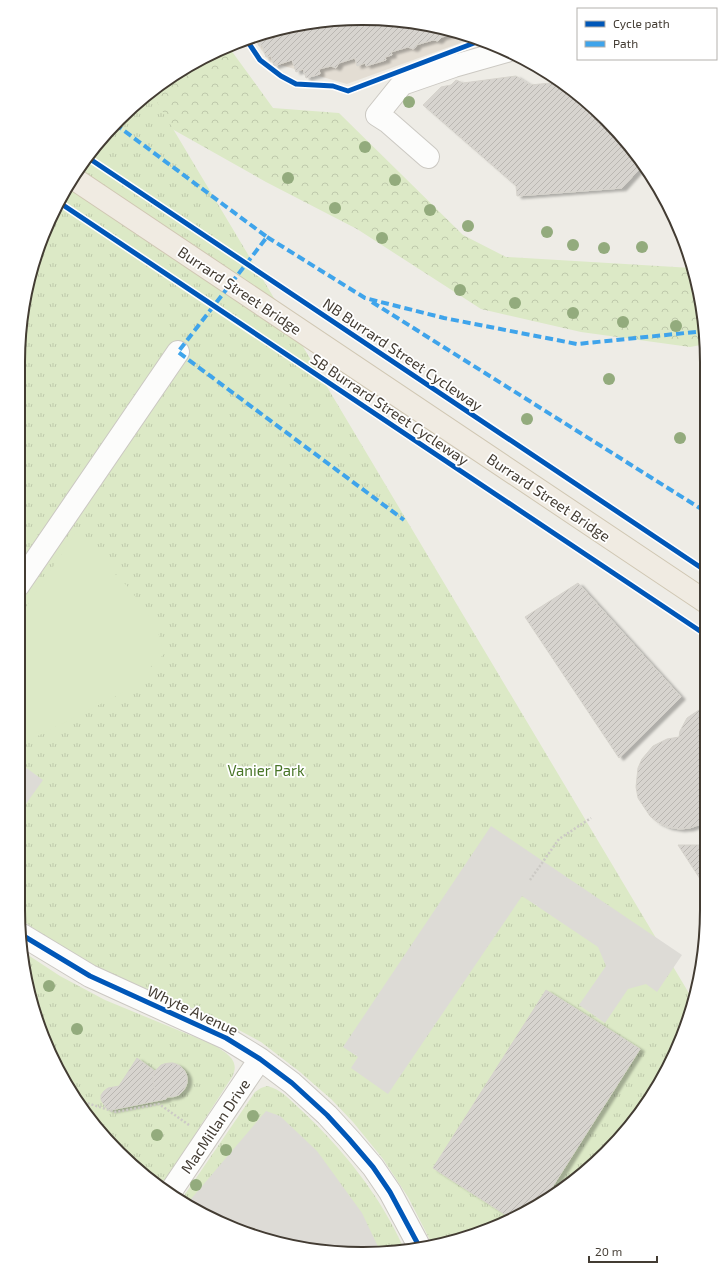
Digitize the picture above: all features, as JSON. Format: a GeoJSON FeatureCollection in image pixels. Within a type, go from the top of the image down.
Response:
{"type":"FeatureCollection","features":[{"type":"Feature","properties":{"kind":"main road","name":"Burrard Street Bridge"},"geometry":{"type":"LineString","coordinates":[[78,182],[700,598]]}},
{"type":"Feature","properties":{"kind":"street"},"geometry":{"type":"LineString","coordinates":[[428,156],[388,122],[377,115],[402,84],[454,66],[498,54]]}},
{"type":"Feature","properties":{"kind":"street"},"geometry":{"type":"LineString","coordinates":[[25,576],[178,352]]}},
{"type":"Feature","properties":{"kind":"street","name":"Whyte Avenue"},"geometry":{"type":"LineString","coordinates":[[27,938],[90,976],[226,1038],[260,1059],[292,1083],[327,1115],[373,1167],[390,1192],[417,1243]]}},
{"type":"Feature","properties":{"kind":"street","name":"MacMillan Drive"},"geometry":{"type":"LineString","coordinates":[[173,1188],[260,1059]]}},
{"type":"Feature","properties":{"kind":"path"},"geometry":{"type":"LineString","coordinates":[[530,880],[559,839],[591,818]]}},
{"type":"Feature","properties":{"kind":"path"},"geometry":{"type":"LineString","coordinates":[[86,1103],[116,1112],[159,1104],[194,1128],[207,1139]]}},
{"type":"Feature","properties":{"kind":"shaded area"},"geometry":{"type":"Polygon","coordinates":[[[362,25],[385,26],[428,31],[465,41],[347,84],[270,62],[256,42],[297,31],[318,28],[362,25]]]}},
{"type":"Feature","properties":{"kind":"shaded area"},"geometry":{"type":"Polygon","coordinates":[[[25,767],[43,780],[25,805],[25,767]]]}},
{"type":"Feature","properties":{"kind":"shaded area"},"geometry":{"type":"Polygon","coordinates":[[[491,826],[682,955],[657,992],[646,984],[628,989],[605,1023],[579,1005],[606,966],[598,947],[522,896],[388,1094],[351,1068],[358,1057],[343,1047],[491,826]]]}},
{"type":"Feature","properties":{"kind":"shaded area"},"geometry":{"type":"Polygon","coordinates":[[[266,1111],[280,1116],[317,1151],[362,1213],[378,1246],[340,1246],[297,1241],[254,1229],[233,1221],[213,1212],[191,1199],[266,1111]]]}},
{"type":"Feature","properties":{"kind":"green space"},"geometry":{"type":"Polygon","coordinates":[[[232,51],[273,108],[339,113],[463,235],[506,257],[686,268],[694,297],[699,345],[690,347],[581,332],[481,309],[357,229],[266,182],[139,110],[157,95],[194,70],[232,51]]]}},
{"type":"Feature","properties":{"kind":"green space","name":"Vanier Park"},"geometry":{"type":"Polygon","coordinates":[[[154,97],[689,993],[674,1039],[655,1078],[630,1115],[601,1148],[568,1177],[531,1202],[492,1221],[471,1229],[430,1240],[408,1197],[383,1159],[353,1122],[331,1099],[300,1072],[261,1042],[222,1021],[112,974],[73,955],[26,923],[25,362],[28,318],[31,297],[43,254],[60,213],[70,194],[95,157],[109,140],[124,124],[154,97]]]}},
{"type":"Feature","properties":{"kind":"green space"},"geometry":{"type":"Polygon","coordinates":[[[75,534],[130,589],[157,628],[164,654],[126,691],[28,741],[25,739],[25,609],[75,534]]]}},
{"type":"Feature","properties":{"kind":"green space"},"geometry":{"type":"Polygon","coordinates":[[[28,955],[60,976],[105,1000],[214,1045],[231,1058],[235,1066],[232,1077],[164,1182],[140,1163],[109,1132],[82,1097],[70,1078],[51,1039],[43,1018],[31,975],[28,955]]]}},
{"type":"Feature","properties":{"kind":"green space"},"geometry":{"type":"Polygon","coordinates":[[[267,1086],[272,1087],[281,1092],[330,1139],[372,1192],[395,1229],[402,1244],[362,1247],[297,1241],[254,1229],[233,1221],[184,1196],[255,1092],[267,1086]]]}},
{"type":"Feature","properties":{"kind":"building"},"geometry":{"type":"Polygon","coordinates":[[[362,25],[407,28],[428,31],[446,36],[438,41],[433,40],[416,45],[413,49],[408,47],[391,52],[392,55],[385,57],[386,60],[366,66],[365,63],[357,66],[355,58],[339,63],[336,68],[331,66],[319,69],[320,74],[306,78],[303,69],[296,72],[292,60],[274,66],[271,56],[266,57],[262,45],[259,46],[258,42],[297,31],[340,26],[362,25]]]}},
{"type":"Feature","properties":{"kind":"building"},"geometry":{"type":"Polygon","coordinates":[[[516,76],[530,85],[551,83],[585,109],[601,124],[616,140],[639,169],[622,188],[517,196],[516,186],[423,105],[441,87],[451,85],[456,80],[463,83],[516,76]]]}},
{"type":"Feature","properties":{"kind":"building"},"geometry":{"type":"Polygon","coordinates":[[[578,583],[681,697],[619,758],[525,617],[578,583]]]}},
{"type":"Feature","properties":{"kind":"building"},"geometry":{"type":"Polygon","coordinates":[[[699,710],[700,824],[690,828],[680,829],[668,827],[657,822],[650,816],[638,798],[636,787],[638,768],[642,759],[653,746],[667,739],[679,737],[680,731],[687,718],[699,710]]]}},
{"type":"Feature","properties":{"kind":"building"},"geometry":{"type":"Polygon","coordinates":[[[678,845],[700,845],[700,879],[678,845]]]}},
{"type":"Feature","properties":{"kind":"building"},"geometry":{"type":"Polygon","coordinates":[[[546,990],[640,1049],[551,1189],[531,1202],[506,1215],[433,1168],[546,990]]]}},
{"type":"Feature","properties":{"kind":"building"},"geometry":{"type":"Polygon","coordinates":[[[137,1058],[155,1071],[161,1065],[165,1064],[173,1063],[180,1066],[187,1076],[187,1083],[184,1089],[179,1095],[167,1097],[166,1099],[111,1110],[106,1108],[101,1100],[101,1095],[108,1088],[119,1086],[137,1058]]]}},
{"type":"Feature","properties":{"kind":"building"},"geometry":{"type":"Polygon","coordinates":[[[173,1063],[182,1068],[186,1073],[186,1087],[182,1092],[177,1096],[167,1097],[163,1096],[154,1087],[153,1077],[154,1073],[163,1064],[173,1063]]]}},
{"type":"Feature","properties":{"kind":"marked path"},"geometry":{"type":"LineString","coordinates":[[120,128],[267,237],[178,352],[404,520]]}},
{"type":"Feature","properties":{"kind":"marked path"},"geometry":{"type":"LineString","coordinates":[[267,237],[365,298],[444,318],[577,344],[698,332]]}},
{"type":"Feature","properties":{"kind":"marked path"},"geometry":{"type":"LineString","coordinates":[[372,302],[700,508]]}},
{"type":"Feature","properties":{"kind":"cycle path"},"geometry":{"type":"LineString","coordinates":[[250,45],[260,60],[281,76],[296,84],[333,86],[348,91],[473,44]]}},
{"type":"Feature","properties":{"kind":"cycle path","name":"NB Burrard Street Cycleway"},"geometry":{"type":"LineString","coordinates":[[92,161],[700,567]]}},
{"type":"Feature","properties":{"kind":"cycle path","name":"SB Burrard Street Cycleway"},"geometry":{"type":"LineString","coordinates":[[64,206],[700,631]]}},
{"type":"Feature","properties":{"kind":"cycle path"},"geometry":{"type":"LineString","coordinates":[[27,938],[90,976],[226,1038],[260,1059],[292,1083],[327,1115],[373,1167],[390,1192],[417,1243]]}}]}
